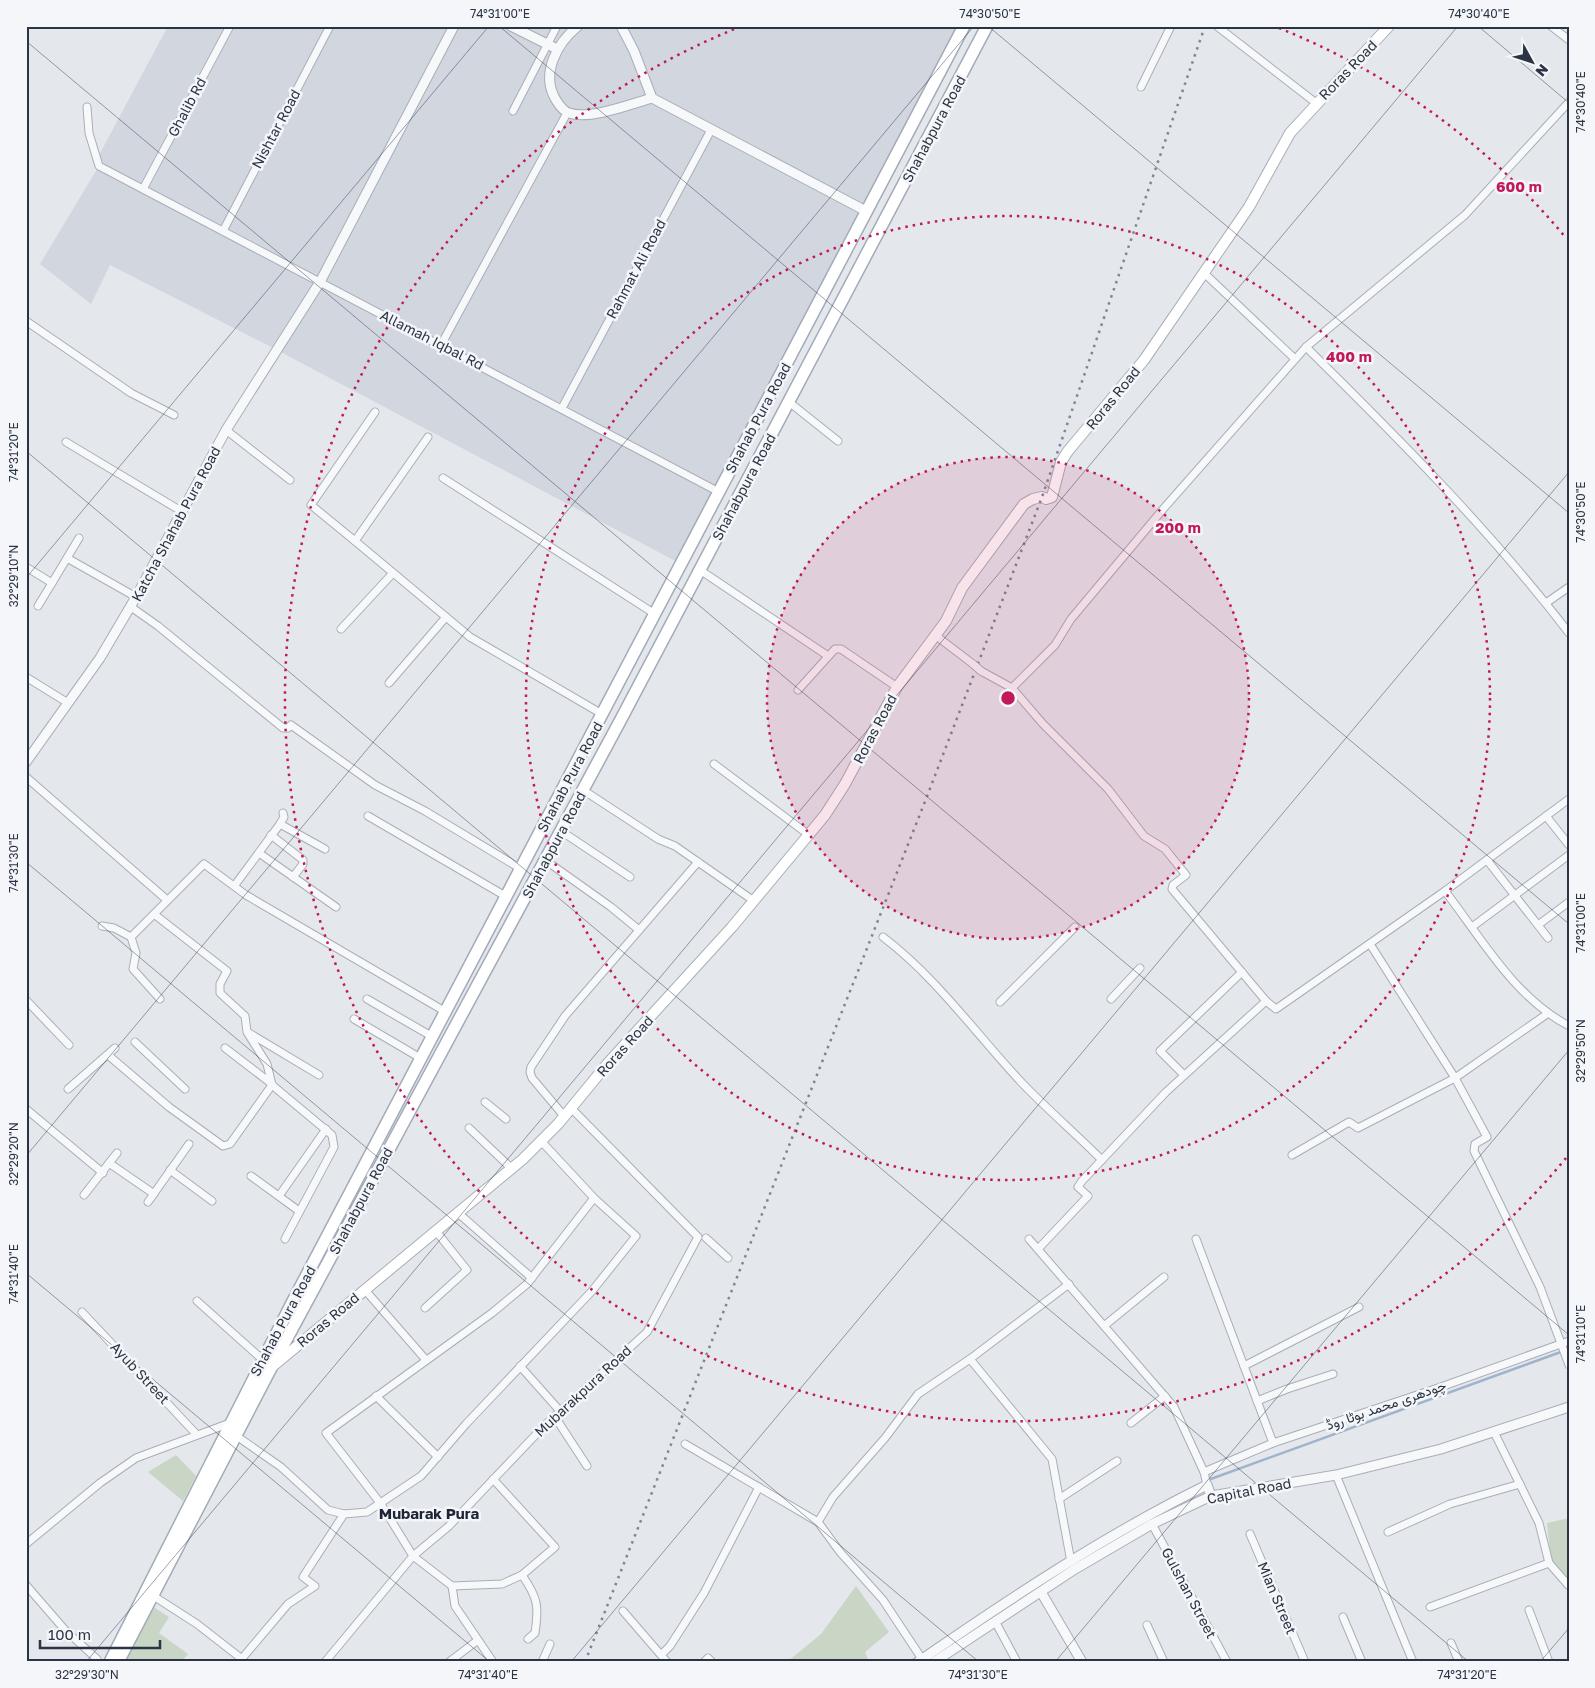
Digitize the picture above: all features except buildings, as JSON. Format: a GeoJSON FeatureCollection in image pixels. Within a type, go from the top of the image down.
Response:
{"type":"FeatureCollection","features":[{"type":"Feature","properties":{"kind":"main road","name":"Shahab Pura Road"},"geometry":{"type":"LineString","coordinates":[[110,1662],[113,1651],[230,1423],[267,1364],[433,1037],[964,26]]}},
{"type":"Feature","properties":{"kind":"main road","name":"Shahabpura Road"},"geometry":{"type":"LineString","coordinates":[[118,1662],[235,1435],[267,1364],[468,1003],[561,831],[987,26]]}},
{"type":"Feature","properties":{"kind":"main road","name":"Roras Road"},"geometry":{"type":"LineString","coordinates":[[267,1364],[365,1290],[541,1141],[608,1063],[754,902],[809,835],[845,784],[897,687],[946,621],[962,588],[1021,507],[1033,498],[1042,497],[1046,499],[1052,496],[1061,462],[1068,451],[1144,360],[1250,207],[1290,134],[1316,103],[1389,26]]}},
{"type":"Feature","properties":{"kind":"main road"},"geometry":{"type":"LineString","coordinates":[[950,52],[969,63]]}},
{"type":"Feature","properties":{"kind":"main road"},"geometry":{"type":"LineString","coordinates":[[866,211],[885,221]]}},
{"type":"Feature","properties":{"kind":"main road"},"geometry":{"type":"LineString","coordinates":[[719,492],[737,500]]}},
{"type":"Feature","properties":{"kind":"main road"},"geometry":{"type":"LineString","coordinates":[[454,998],[461,1004],[468,1003]]}},
{"type":"Feature","properties":{"kind":"main road"},"geometry":{"type":"LineString","coordinates":[[443,1018],[453,1030]]}},
{"type":"Feature","properties":{"kind":"street","name":"Ghalib Rd"},"geometry":{"type":"LineString","coordinates":[[144,189],[230,26]]}},
{"type":"Feature","properties":{"kind":"street","name":"Nishtar Road"},"geometry":{"type":"LineString","coordinates":[[223,231],[330,26]]}},
{"type":"Feature","properties":{"kind":"street","name":"Katcha Shahab Pura Road"},"geometry":{"type":"LineString","coordinates":[[26,762],[100,658],[131,607],[226,430],[320,282],[454,26]]}},
{"type":"Feature","properties":{"kind":"street"},"geometry":{"type":"LineString","coordinates":[[512,26],[557,50]]}},
{"type":"Feature","properties":{"kind":"street"},"geometry":{"type":"LineString","coordinates":[[513,111],[557,26]]}},
{"type":"Feature","properties":{"kind":"street"},"geometry":{"type":"LineString","coordinates":[[578,26],[557,50],[552,62],[551,84],[554,97],[567,113],[596,112],[652,98]]}},
{"type":"Feature","properties":{"kind":"street"},"geometry":{"type":"LineString","coordinates":[[621,26],[634,51],[652,98],[866,211]]}},
{"type":"Feature","properties":{"kind":"street"},"geometry":{"type":"LineString","coordinates":[[1141,87],[1171,26]]}},
{"type":"Feature","properties":{"kind":"street"},"geometry":{"type":"LineString","coordinates":[[1551,26],[1569,40]]}},
{"type":"Feature","properties":{"kind":"street"},"geometry":{"type":"LineString","coordinates":[[1218,27],[1316,103]]}},
{"type":"Feature","properties":{"kind":"street"},"geometry":{"type":"LineString","coordinates":[[1012,688],[1055,645],[1071,619],[1152,522],[1306,347],[1466,215],[1569,102]]}},
{"type":"Feature","properties":{"kind":"street","name":"Allamah Iqbal Rd"},"geometry":{"type":"LineString","coordinates":[[87,107],[89,133],[99,166],[719,492]]}},
{"type":"Feature","properties":{"kind":"street"},"geometry":{"type":"LineString","coordinates":[[441,345],[567,113]]}},
{"type":"Feature","properties":{"kind":"street","name":"Rahmat Ali Road"},"geometry":{"type":"LineString","coordinates":[[562,408],[711,130]]}},
{"type":"Feature","properties":{"kind":"street"},"geometry":{"type":"LineString","coordinates":[[1204,273],[1295,359]]}},
{"type":"Feature","properties":{"kind":"street"},"geometry":{"type":"LineString","coordinates":[[26,321],[131,393],[174,415]]}},
{"type":"Feature","properties":{"kind":"street"},"geometry":{"type":"LineString","coordinates":[[1306,347],[1443,486],[1546,603],[1569,633]]}},
{"type":"Feature","properties":{"kind":"street"},"geometry":{"type":"LineString","coordinates":[[789,402],[838,441]]}},
{"type":"Feature","properties":{"kind":"street"},"geometry":{"type":"LineString","coordinates":[[375,412],[311,505],[470,637],[602,714]]}},
{"type":"Feature","properties":{"kind":"street"},"geometry":{"type":"LineString","coordinates":[[226,430],[290,480]]}},
{"type":"Feature","properties":{"kind":"street"},"geometry":{"type":"LineString","coordinates":[[355,540],[428,438]]}},
{"type":"Feature","properties":{"kind":"street"},"geometry":{"type":"LineString","coordinates":[[66,442],[181,511]]}},
{"type":"Feature","properties":{"kind":"street"},"geometry":{"type":"LineString","coordinates":[[443,478],[655,614]]}},
{"type":"Feature","properties":{"kind":"street"},"geometry":{"type":"LineString","coordinates":[[38,606],[79,538]]}},
{"type":"Feature","properties":{"kind":"street"},"geometry":{"type":"LineString","coordinates":[[67,558],[136,597]]}},
{"type":"Feature","properties":{"kind":"street"},"geometry":{"type":"LineString","coordinates":[[26,567],[52,583]]}},
{"type":"Feature","properties":{"kind":"street"},"geometry":{"type":"LineString","coordinates":[[700,570],[828,656]]}},
{"type":"Feature","properties":{"kind":"street"},"geometry":{"type":"LineString","coordinates":[[341,629],[393,573]]}},
{"type":"Feature","properties":{"kind":"street"},"geometry":{"type":"LineString","coordinates":[[1546,603],[1569,587]]}},
{"type":"Feature","properties":{"kind":"street"},"geometry":{"type":"LineString","coordinates":[[131,607],[158,626],[284,728],[292,725],[375,785],[425,811],[521,869]]}},
{"type":"Feature","properties":{"kind":"street"},"geometry":{"type":"LineString","coordinates":[[389,683],[446,617]]}},
{"type":"Feature","properties":{"kind":"street"},"geometry":{"type":"LineString","coordinates":[[935,635],[981,671],[1012,688],[1043,724],[1108,789],[1144,836],[1165,849],[1186,875],[1173,884],[1172,889],[1266,1001],[1276,1009],[1445,891],[1569,799]]}},
{"type":"Feature","properties":{"kind":"street"},"geometry":{"type":"LineString","coordinates":[[798,690],[828,656],[835,650],[840,649],[897,687]]}},
{"type":"Feature","properties":{"kind":"street"},"geometry":{"type":"LineString","coordinates":[[26,677],[68,703]]}},
{"type":"Feature","properties":{"kind":"street"},"geometry":{"type":"LineString","coordinates":[[714,764],[809,835]]}},
{"type":"Feature","properties":{"kind":"street"},"geometry":{"type":"LineString","coordinates":[[26,777],[167,900]]}},
{"type":"Feature","properties":{"kind":"street"},"geometry":{"type":"LineString","coordinates":[[583,790],[658,839],[674,846],[754,902]]}},
{"type":"Feature","properties":{"kind":"street"},"geometry":{"type":"LineString","coordinates":[[235,885],[280,824],[284,817],[283,814]]}},
{"type":"Feature","properties":{"kind":"street"},"geometry":{"type":"LineString","coordinates":[[368,816],[507,897]]}},
{"type":"Feature","properties":{"kind":"street"},"geometry":{"type":"LineString","coordinates":[[1546,816],[1569,845]]}},
{"type":"Feature","properties":{"kind":"street"},"geometry":{"type":"LineString","coordinates":[[280,824],[325,849]]}},
{"type":"Feature","properties":{"kind":"street"},"geometry":{"type":"LineString","coordinates":[[561,831],[630,877]]}},
{"type":"Feature","properties":{"kind":"street"},"geometry":{"type":"LineString","coordinates":[[271,835],[303,860],[303,864],[293,877]]}},
{"type":"Feature","properties":{"kind":"street"},"geometry":{"type":"LineString","coordinates":[[259,853],[336,906]]}},
{"type":"Feature","properties":{"kind":"street"},"geometry":{"type":"LineString","coordinates":[[1472,927],[1569,855]]}},
{"type":"Feature","properties":{"kind":"street"},"geometry":{"type":"LineString","coordinates":[[545,860],[611,907],[639,930]]}},
{"type":"Feature","properties":{"kind":"street"},"geometry":{"type":"LineString","coordinates":[[1486,860],[1548,938]]}},
{"type":"Feature","properties":{"kind":"street"},"geometry":{"type":"LineString","coordinates":[[564,1116],[532,1078],[531,1067],[565,1016],[698,862]]}},
{"type":"Feature","properties":{"kind":"street"},"geometry":{"type":"LineString","coordinates":[[131,937],[204,864],[235,885],[246,895],[443,1018]]}},
{"type":"Feature","properties":{"kind":"street"},"geometry":{"type":"LineString","coordinates":[[1445,891],[1496,961],[1547,1014],[1569,1026]]}},
{"type":"Feature","properties":{"kind":"street"},"geometry":{"type":"LineString","coordinates":[[1538,925],[1569,902]]}},
{"type":"Feature","properties":{"kind":"street"},"geometry":{"type":"LineString","coordinates":[[108,1055],[168,1107],[223,1146],[230,1144],[272,1085],[267,1064],[247,1032],[245,1016],[220,993],[218,988],[228,971],[154,914]]}},
{"type":"Feature","properties":{"kind":"street"},"geometry":{"type":"LineString","coordinates":[[102,926],[114,928],[131,937],[136,953],[133,969],[160,999]]}},
{"type":"Feature","properties":{"kind":"street"},"geometry":{"type":"LineString","coordinates":[[1000,1002],[1075,927]]}},
{"type":"Feature","properties":{"kind":"street"},"geometry":{"type":"LineString","coordinates":[[883,937],[906,955],[976,1028],[1022,1083],[1102,1160]]}},
{"type":"Feature","properties":{"kind":"street"},"geometry":{"type":"LineString","coordinates":[[1370,944],[1455,1078],[1487,1137],[1475,1144],[1474,1151],[1565,1342],[1569,1365]]}},
{"type":"Feature","properties":{"kind":"street"},"geometry":{"type":"LineString","coordinates":[[1111,999],[1140,968]]}},
{"type":"Feature","properties":{"kind":"street"},"geometry":{"type":"LineString","coordinates":[[1184,1075],[1160,1052],[1242,972]]}},
{"type":"Feature","properties":{"kind":"street"},"geometry":{"type":"LineString","coordinates":[[26,1000],[69,1045]]}},
{"type":"Feature","properties":{"kind":"street"},"geometry":{"type":"LineString","coordinates":[[367,1000],[433,1037]]}},
{"type":"Feature","properties":{"kind":"street"},"geometry":{"type":"LineString","coordinates":[[1038,1250],[1088,1196],[1079,1189],[1078,1185],[1184,1075],[1266,1001]]}},
{"type":"Feature","properties":{"kind":"street"},"geometry":{"type":"LineString","coordinates":[[1292,1155],[1349,1122],[1358,1128],[1455,1078],[1547,1014]]}},
{"type":"Feature","properties":{"kind":"street"},"geometry":{"type":"LineString","coordinates":[[354,1019],[422,1059]]}},
{"type":"Feature","properties":{"kind":"street"},"geometry":{"type":"LineString","coordinates":[[247,1032],[319,1075]]}},
{"type":"Feature","properties":{"kind":"street"},"geometry":{"type":"LineString","coordinates":[[135,1042],[184,1089]]}},
{"type":"Feature","properties":{"kind":"street"},"geometry":{"type":"LineString","coordinates":[[68,1089],[115,1048]]}},
{"type":"Feature","properties":{"kind":"street"},"geometry":{"type":"LineString","coordinates":[[225,1048],[332,1135],[334,1147],[285,1239]]}},
{"type":"Feature","properties":{"kind":"street"},"geometry":{"type":"LineString","coordinates":[[485,1102],[506,1119]]}},
{"type":"Feature","properties":{"kind":"street","name":"Mubarakpura Road"},"geometry":{"type":"LineString","coordinates":[[325,1662],[414,1556],[449,1526],[557,1414],[647,1332],[698,1238],[571,1108]]}},
{"type":"Feature","properties":{"kind":"street"},"geometry":{"type":"LineString","coordinates":[[26,1109],[103,1172]]}},
{"type":"Feature","properties":{"kind":"street"},"geometry":{"type":"LineString","coordinates":[[469,1128],[511,1168]]}},
{"type":"Feature","properties":{"kind":"street"},"geometry":{"type":"LineString","coordinates":[[279,1196],[326,1129]]}},
{"type":"Feature","properties":{"kind":"street"},"geometry":{"type":"LineString","coordinates":[[235,1435],[282,1467],[328,1510],[344,1514],[367,1512],[421,1476],[466,1424],[592,1291],[636,1236],[594,1198],[541,1141]]}},
{"type":"Feature","properties":{"kind":"street"},"geometry":{"type":"LineString","coordinates":[[148,1202],[189,1144]]}},
{"type":"Feature","properties":{"kind":"street"},"geometry":{"type":"LineString","coordinates":[[84,1194],[117,1152]]}},
{"type":"Feature","properties":{"kind":"street"},"geometry":{"type":"LineString","coordinates":[[109,1164],[154,1194]]}},
{"type":"Feature","properties":{"kind":"street"},"geometry":{"type":"LineString","coordinates":[[170,1170],[212,1202]]}},
{"type":"Feature","properties":{"kind":"street"},"geometry":{"type":"LineString","coordinates":[[251,1176],[299,1211]]}},
{"type":"Feature","properties":{"kind":"street"},"geometry":{"type":"LineString","coordinates":[[493,1479],[555,1547],[522,1575],[502,1584],[452,1586],[414,1556],[381,1504],[326,1433],[492,1313],[532,1278],[594,1198]]}},
{"type":"Feature","properties":{"kind":"street"},"geometry":{"type":"LineString","coordinates":[[457,1212],[532,1278]]}},
{"type":"Feature","properties":{"kind":"street"},"geometry":{"type":"LineString","coordinates":[[425,1308],[467,1270],[435,1230]]}},
{"type":"Feature","properties":{"kind":"street"},"geometry":{"type":"LineString","coordinates":[[706,1238],[728,1258]]}},
{"type":"Feature","properties":{"kind":"street"},"geometry":{"type":"LineString","coordinates":[[1029,1239],[1174,1407],[1204,1472],[1211,1496]]}},
{"type":"Feature","properties":{"kind":"street"},"geometry":{"type":"LineString","coordinates":[[1196,1239],[1273,1443]]}},
{"type":"Feature","properties":{"kind":"street"},"geometry":{"type":"LineString","coordinates":[[1104,1326],[1164,1277]]}},
{"type":"Feature","properties":{"kind":"street"},"geometry":{"type":"LineString","coordinates":[[818,1522],[833,1497],[885,1438],[918,1394],[970,1359],[1069,1284]]}},
{"type":"Feature","properties":{"kind":"street"},"geometry":{"type":"LineString","coordinates":[[365,1290],[426,1360]]}},
{"type":"Feature","properties":{"kind":"street"},"geometry":{"type":"LineString","coordinates":[[197,1302],[267,1364]]}},
{"type":"Feature","properties":{"kind":"street"},"geometry":{"type":"LineString","coordinates":[[1244,1366],[1359,1308]]}},
{"type":"Feature","properties":{"kind":"street","name":"Ayub Street"},"geometry":{"type":"LineString","coordinates":[[82,1312],[139,1370],[197,1434]]}},
{"type":"Feature","properties":{"kind":"street","name":"چودھری محمد بوٹا روڈ"},"geometry":{"type":"LineString","coordinates":[[1204,1472],[1273,1443],[1438,1388],[1565,1342]]}},
{"type":"Feature","properties":{"kind":"street"},"geometry":{"type":"LineString","coordinates":[[970,1359],[1052,1459],[1071,1563]]}},
{"type":"Feature","properties":{"kind":"street"},"geometry":{"type":"LineString","coordinates":[[520,1366],[557,1414],[587,1466]]}},
{"type":"Feature","properties":{"kind":"street"},"geometry":{"type":"LineString","coordinates":[[1257,1402],[1287,1389],[1333,1374]]}},
{"type":"Feature","properties":{"kind":"street"},"geometry":{"type":"LineString","coordinates":[[376,1396],[438,1457]]}},
{"type":"Feature","properties":{"kind":"street"},"geometry":{"type":"LineString","coordinates":[[1131,1423],[1165,1396]]}},
{"type":"Feature","properties":{"kind":"street","name":"Capital Road"},"geometry":{"type":"LineString","coordinates":[[934,1662],[1041,1592],[1071,1563],[1211,1496],[1336,1475],[1440,1449],[1569,1407]]}},
{"type":"Feature","properties":{"kind":"street"},"geometry":{"type":"LineString","coordinates":[[26,1544],[100,1483],[136,1458],[230,1423]]}},
{"type":"Feature","properties":{"kind":"street"},"geometry":{"type":"LineString","coordinates":[[1494,1432],[1539,1523],[1549,1563],[1569,1586]]}},
{"type":"Feature","properties":{"kind":"street"},"geometry":{"type":"LineString","coordinates":[[685,1444],[818,1522],[840,1552],[883,1600],[921,1661],[1071,1563],[1176,1500],[1207,1485]]}},
{"type":"Feature","properties":{"kind":"street"},"geometry":{"type":"LineString","coordinates":[[1059,1499],[1117,1462]]}},
{"type":"Feature","properties":{"kind":"street"},"geometry":{"type":"LineString","coordinates":[[1336,1475],[1413,1662]]}},
{"type":"Feature","properties":{"kind":"street"},"geometry":{"type":"LineString","coordinates":[[1388,1532],[1450,1504],[1520,1484]]}},
{"type":"Feature","properties":{"kind":"street"},"geometry":{"type":"LineString","coordinates":[[662,1654],[670,1646],[704,1593],[759,1487]]}},
{"type":"Feature","properties":{"kind":"street"},"geometry":{"type":"LineString","coordinates":[[152,1595],[197,1624],[243,1660],[251,1645],[288,1604],[316,1586],[303,1577],[344,1514]]}},
{"type":"Feature","properties":{"kind":"street","name":"Gulshan Street"},"geometry":{"type":"LineString","coordinates":[[1152,1524],[1227,1662]]}},
{"type":"Feature","properties":{"kind":"street","name":"Mian Street"},"geometry":{"type":"LineString","coordinates":[[1250,1534],[1305,1662]]}},
{"type":"Feature","properties":{"kind":"street"},"geometry":{"type":"LineString","coordinates":[[1430,1607],[1549,1563]]}},
{"type":"Feature","properties":{"kind":"street"},"geometry":{"type":"LineString","coordinates":[[522,1575],[535,1594],[538,1608],[535,1633],[528,1639]]}},
{"type":"Feature","properties":{"kind":"street"},"geometry":{"type":"LineString","coordinates":[[26,1585],[65,1630],[96,1659]]}},
{"type":"Feature","properties":{"kind":"street"},"geometry":{"type":"LineString","coordinates":[[452,1586],[455,1606],[493,1662]]}},
{"type":"Feature","properties":{"kind":"street"},"geometry":{"type":"LineString","coordinates":[[1041,1592],[1082,1662]]}},
{"type":"Feature","properties":{"kind":"street"},"geometry":{"type":"LineString","coordinates":[[1530,1610],[1549,1662]]}},
{"type":"Feature","properties":{"kind":"street"},"geometry":{"type":"LineString","coordinates":[[623,1611],[667,1662]]}},
{"type":"Feature","properties":{"kind":"street"},"geometry":{"type":"LineString","coordinates":[[1343,1617],[1362,1662]]}},
{"type":"Feature","properties":{"kind":"street"},"geometry":{"type":"LineString","coordinates":[[995,1621],[1017,1662]]}},
{"type":"Feature","properties":{"kind":"street"},"geometry":{"type":"LineString","coordinates":[[1147,1625],[1164,1662]]}},
{"type":"Feature","properties":{"kind":"street"},"geometry":{"type":"LineString","coordinates":[[449,1662],[478,1640]]}},
{"type":"Feature","properties":{"kind":"street"},"geometry":{"type":"LineString","coordinates":[[1451,1643],[1459,1662]]}},
{"type":"Feature","properties":{"kind":"street"},"geometry":{"type":"LineString","coordinates":[[542,1662],[550,1644]]}},
{"type":"Feature","properties":{"kind":"street"},"geometry":{"type":"LineString","coordinates":[[704,1662],[708,1658],[712,1662]]}},
{"type":"Feature","properties":{"kind":"shaded area"},"geometry":{"type":"Polygon","coordinates":[[[168,26],[964,26],[681,564],[277,350],[110,265],[91,304],[40,264],[99,166],[97,159],[168,26]]]}},
{"type":"Feature","properties":{"kind":"green space"},"geometry":{"type":"Polygon","coordinates":[[[176,1455],[196,1476],[183,1501],[148,1472],[176,1455]]]}},
{"type":"Feature","properties":{"kind":"green space"},"geometry":{"type":"Polygon","coordinates":[[[1569,1518],[1569,1583],[1551,1561],[1547,1523],[1569,1518]]]}},
{"type":"Feature","properties":{"kind":"green space"},"geometry":{"type":"Polygon","coordinates":[[[856,1586],[889,1632],[865,1652],[869,1662],[787,1662],[821,1634],[856,1586]]]}},
{"type":"Feature","properties":{"kind":"green space"},"geometry":{"type":"Polygon","coordinates":[[[147,1603],[169,1617],[159,1633],[188,1654],[181,1662],[118,1662],[147,1603]]]}},
{"type":"Feature","properties":{"kind":"waterway"},"geometry":{"type":"LineString","coordinates":[[1208,1480],[1569,1349]]}},
{"type":"Feature","properties":{"kind":"waterway"},"geometry":{"type":"LineString","coordinates":[[1170,1499],[1200,1484]]}},
{"type":"Feature","properties":{"kind":"waterway"},"geometry":{"type":"LineString","coordinates":[[910,1662],[946,1638]]}},
{"type":"Feature","properties":{"kind":"railway"},"geometry":{"type":"LineString","coordinates":[[585,1662],[926,799],[1042,497],[1205,26]]}},
{"type":"Feature","properties":{"kind":"district","name":"Mubarak Pura"},"geometry":{"type":"Point","coordinates":[429,1514]}}]}
